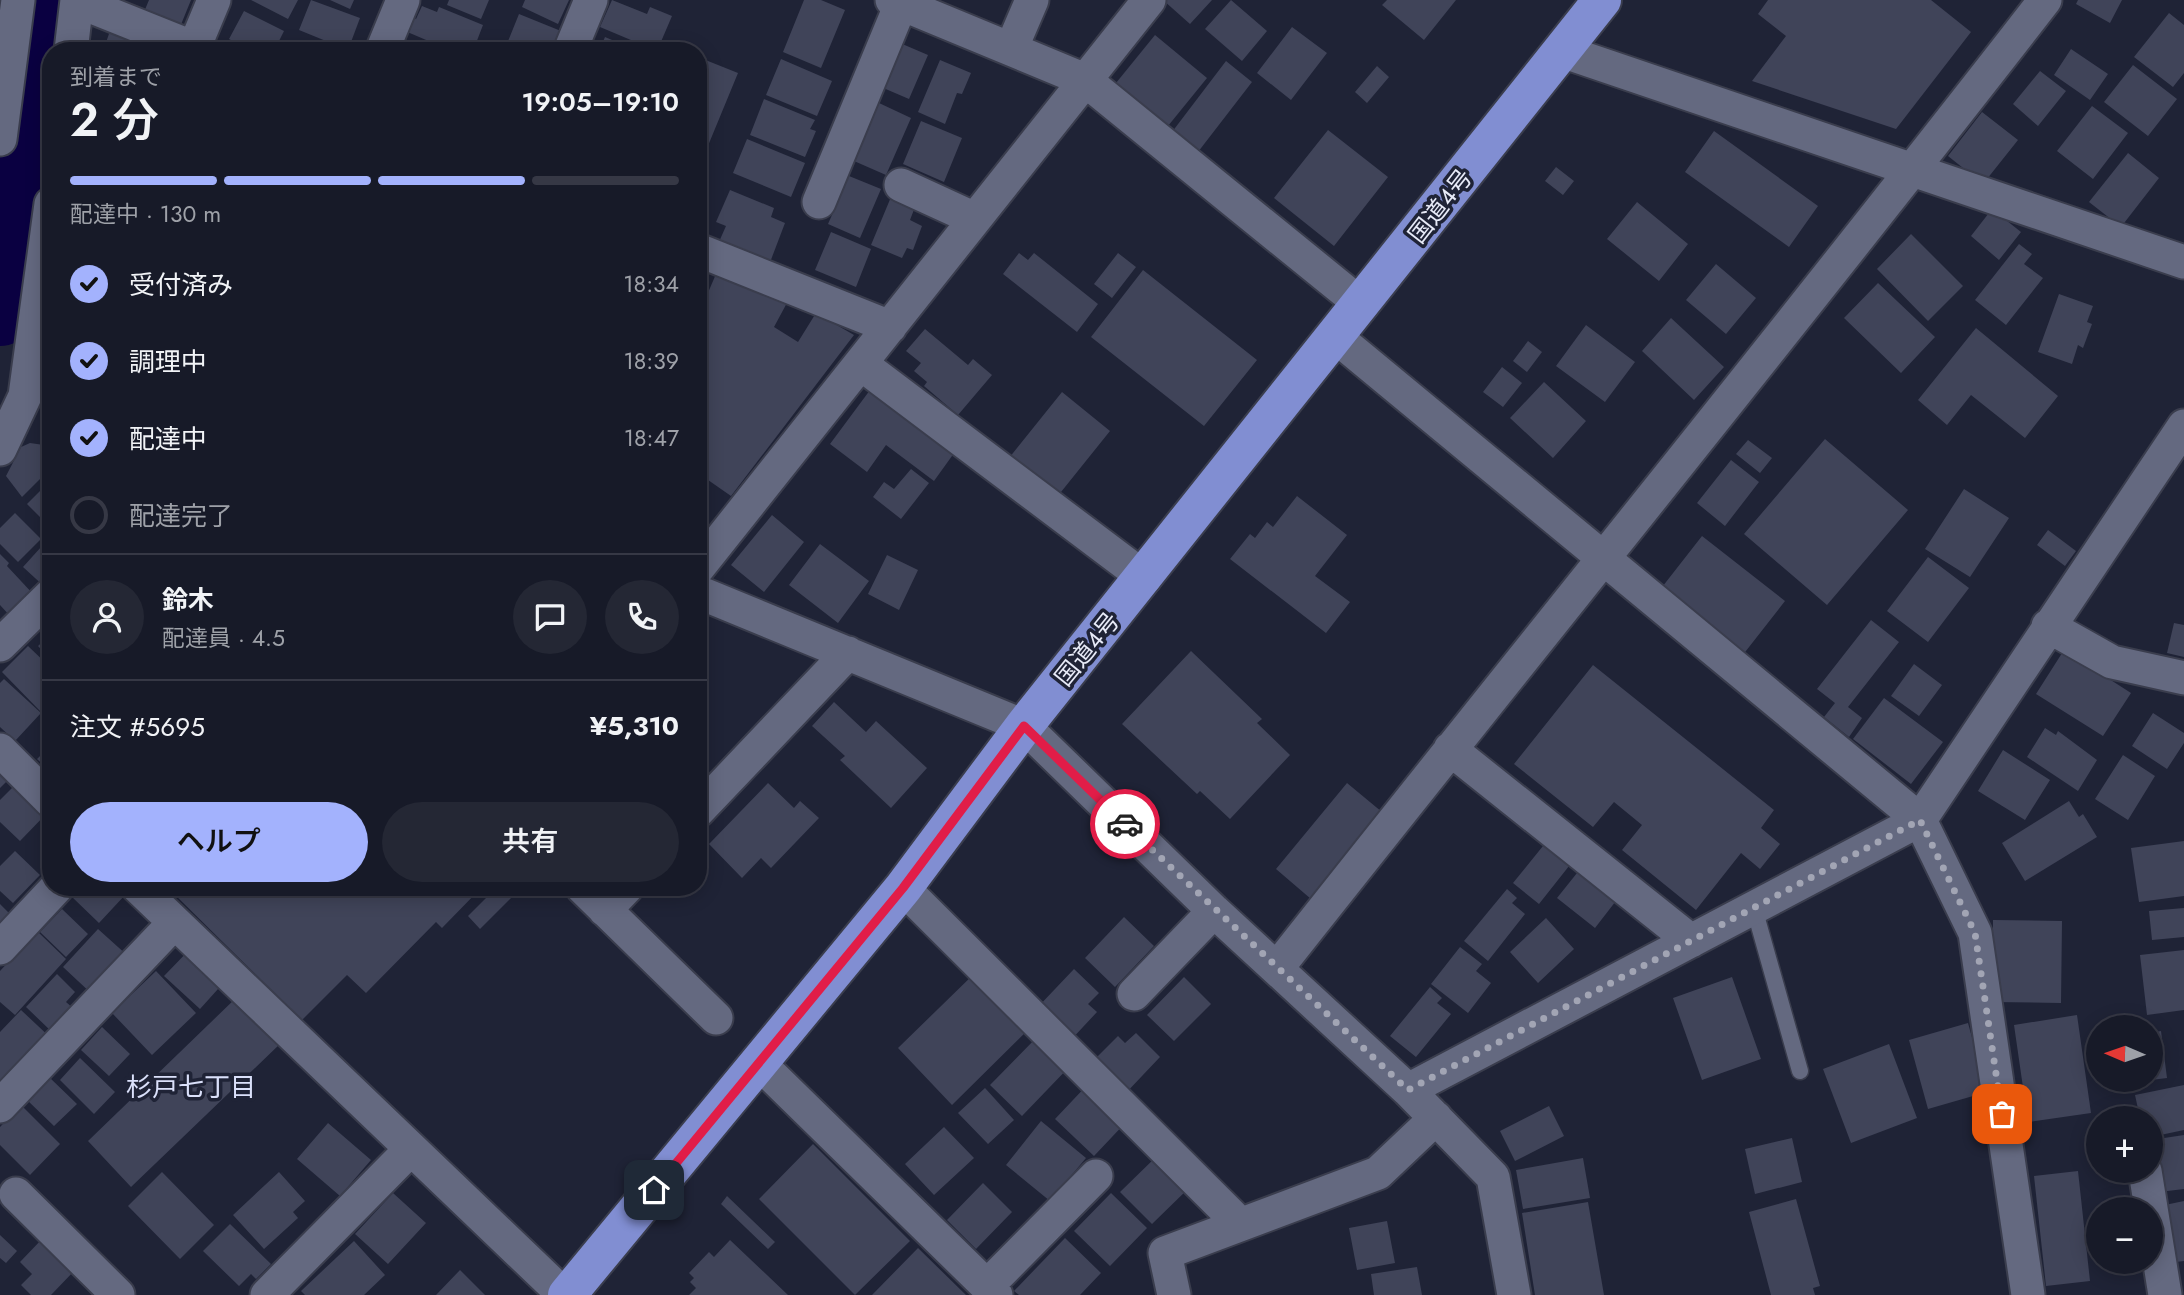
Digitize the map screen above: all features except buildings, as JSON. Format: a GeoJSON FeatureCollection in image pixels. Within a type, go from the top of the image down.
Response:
{"type":"FeatureCollection","features":[{"type":"Feature","properties":{"kind":"highway","name":"国道4号"},"geometry":{"type":"LineString","coordinates":[[565,1295],[903,888],[1024,726],[1145,578],[1602,0]]}},
{"type":"Feature","properties":{"kind":"street"},"geometry":{"type":"LineString","coordinates":[[0,139],[18,0]]}},
{"type":"Feature","properties":{"kind":"street"},"geometry":{"type":"LineString","coordinates":[[72,42],[77,0],[181,42]]}},
{"type":"Feature","properties":{"kind":"street"},"geometry":{"type":"LineString","coordinates":[[200,42],[214,0]]}},
{"type":"Feature","properties":{"kind":"street"},"geometry":{"type":"LineString","coordinates":[[386,42],[403,0]]}},
{"type":"Feature","properties":{"kind":"street"},"geometry":{"type":"LineString","coordinates":[[574,42],[591,0]]}},
{"type":"Feature","properties":{"kind":"street"},"geometry":{"type":"LineString","coordinates":[[1011,49],[1031,0]]}},
{"type":"Feature","properties":{"kind":"street"},"geometry":{"type":"LineString","coordinates":[[707,557],[1149,0]]}},
{"type":"Feature","properties":{"kind":"street"},"geometry":{"type":"LineString","coordinates":[[1278,967],[1603,556],[1912,172],[2045,0]]}},
{"type":"Feature","properties":{"kind":"street"},"geometry":{"type":"LineString","coordinates":[[819,202],[896,2],[1085,80],[1362,305]]}},
{"type":"Feature","properties":{"kind":"street"},"geometry":{"type":"LineString","coordinates":[[1562,51],[1912,172],[2184,262]]}},
{"type":"Feature","properties":{"kind":"street"},"geometry":{"type":"LineString","coordinates":[[901,185],[975,219]]}},
{"type":"Feature","properties":{"kind":"street"},"geometry":{"type":"LineString","coordinates":[[707,254],[890,327]]}},
{"type":"Feature","properties":{"kind":"street"},"geometry":{"type":"LineString","coordinates":[[0,449],[25,396],[42,270]]}},
{"type":"Feature","properties":{"kind":"street"},"geometry":{"type":"LineString","coordinates":[[1336,337],[1920,820],[1975,933],[2028,1295]]}},
{"type":"Feature","properties":{"kind":"street"},"geometry":{"type":"LineString","coordinates":[[861,364],[1145,578]]}},
{"type":"Feature","properties":{"kind":"street"},"geometry":{"type":"LineString","coordinates":[[1408,1090],[1920,820],[2184,426]]}},
{"type":"Feature","properties":{"kind":"street"},"geometry":{"type":"LineString","coordinates":[[707,596],[1024,726],[1214,911],[1278,967],[1408,1090],[1493,1177],[1514,1295]]}},
{"type":"Feature","properties":{"kind":"street"},"geometry":{"type":"LineString","coordinates":[[0,645],[42,604]]}},
{"type":"Feature","properties":{"kind":"street"},"geometry":{"type":"LineString","coordinates":[[2048,626],[2112,662],[2184,678]]}},
{"type":"Feature","properties":{"kind":"street"},"geometry":{"type":"LineString","coordinates":[[707,802],[848,653]]}},
{"type":"Feature","properties":{"kind":"street"},"geometry":{"type":"LineString","coordinates":[[1450,749],[1691,941]]}},
{"type":"Feature","properties":{"kind":"street"},"geometry":{"type":"LineString","coordinates":[[0,750],[42,792]]}},
{"type":"Feature","properties":{"kind":"street"},"geometry":{"type":"LineString","coordinates":[[903,888],[1240,1224]]}},
{"type":"Feature","properties":{"kind":"street"},"geometry":{"type":"LineString","coordinates":[[0,948],[49,896]]}},
{"type":"Feature","properties":{"kind":"street"},"geometry":{"type":"LineString","coordinates":[[147,896],[410,1150],[565,1295]]}},
{"type":"Feature","properties":{"kind":"street"},"geometry":{"type":"LineString","coordinates":[[606,896],[716,1018]]}},
{"type":"Feature","properties":{"kind":"street"},"geometry":{"type":"LineString","coordinates":[[1133,994],[1214,911]]}},
{"type":"Feature","properties":{"kind":"street"},"geometry":{"type":"LineString","coordinates":[[0,1106],[174,923]]}},
{"type":"Feature","properties":{"kind":"street"},"geometry":{"type":"LineString","coordinates":[[760,1063],[992,1291],[1096,1176]]}},
{"type":"Feature","properties":{"kind":"street"},"geometry":{"type":"LineString","coordinates":[[1174,1295],[1165,1253],[1378,1173],[1436,1118]]}},
{"type":"Feature","properties":{"kind":"street"},"geometry":{"type":"LineString","coordinates":[[267,1295],[410,1150]]}},
{"type":"Feature","properties":{"kind":"street"},"geometry":{"type":"LineString","coordinates":[[2147,1183],[2165,1295]]}},
{"type":"Feature","properties":{"kind":"street"},"geometry":{"type":"LineString","coordinates":[[5,1194],[118,1295]]}},
{"type":"Feature","properties":{"kind":"lane"},"geometry":{"type":"LineString","coordinates":[[1754,908],[1800,1071]]}},
{"type":"Feature","properties":{"kind":"waterway"},"geometry":{"type":"LineString","coordinates":[[0,311],[44,0]]}},
{"type":"Feature","properties":{"kind":"way so far"},"geometry":{"type":"LineString","coordinates":[[1125,824],[1214,911],[1278,967],[1408,1090],[1920,820],[1975,933],[2002,1114]]}},
{"type":"Feature","properties":{"kind":"district","name":"杉戸七丁目"},"geometry":{"type":"Point","coordinates":[191,1087]}},
{"type":"Feature","properties":{"kind":"route"},"geometry":{"type":"LineString","coordinates":[[654,1190],[903,888],[1024,726],[1125,824]]}}]}
